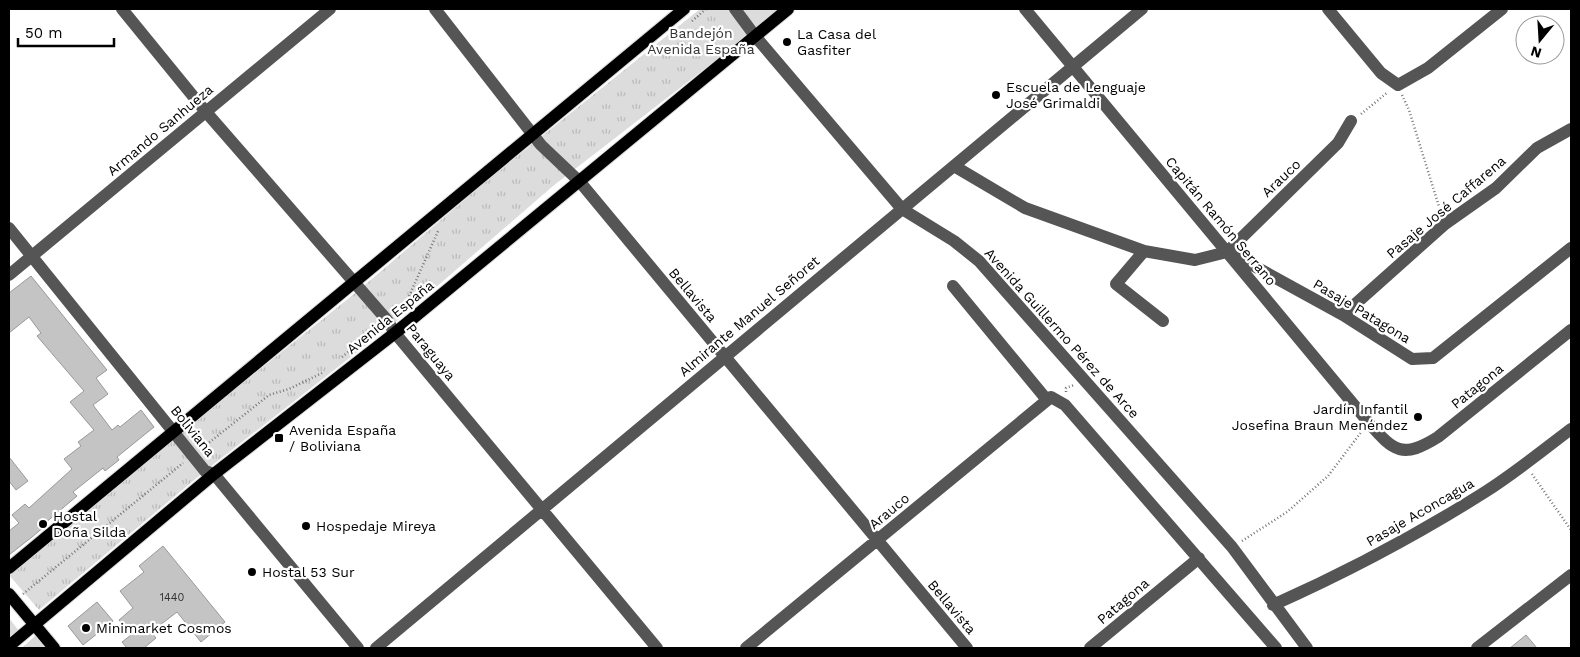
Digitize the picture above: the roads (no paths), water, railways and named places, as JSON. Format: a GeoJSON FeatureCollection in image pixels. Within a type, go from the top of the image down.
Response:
{"type":"FeatureCollection","features":[{"type":"Feature","properties":{"kind":"main road"},"geometry":{"type":"LineString","coordinates":[[9,568],[684,9]]}},
{"type":"Feature","properties":{"kind":"main road","name":"Avenida España"},"geometry":{"type":"LineString","coordinates":[[9,646],[214,474],[396,334],[788,9]]}},
{"type":"Feature","properties":{"kind":"main road"},"geometry":{"type":"LineString","coordinates":[[9,594],[54,648]]}},
{"type":"Feature","properties":{"kind":"street","name":"Paraguaya"},"geometry":{"type":"LineString","coordinates":[[122,9],[206,112],[387,320],[396,334],[657,648]]}},
{"type":"Feature","properties":{"kind":"street","name":"Armando Sanhueza"},"geometry":{"type":"LineString","coordinates":[[9,275],[330,9]]}},
{"type":"Feature","properties":{"kind":"street","name":"Bellavista"},"geometry":{"type":"LineString","coordinates":[[435,9],[532,134],[580,182],[967,648]]}},
{"type":"Feature","properties":{"kind":"street","name":"Avenida Guillermo Pérez de Arce"},"geometry":{"type":"LineString","coordinates":[[735,9],[755,36],[902,209],[954,240],[979,261],[1232,548],[1307,648]]}},
{"type":"Feature","properties":{"kind":"street","name":"Capitán Ramón Serrano"},"geometry":{"type":"LineString","coordinates":[[1025,9],[1368,423],[1385,442],[1396,449]]}},
{"type":"Feature","properties":{"kind":"street","name":"Almirante Manuel Señoret"},"geometry":{"type":"LineString","coordinates":[[376,648],[1142,9]]}},
{"type":"Feature","properties":{"kind":"street"},"geometry":{"type":"LineString","coordinates":[[1328,9],[1381,73],[1398,85],[1428,68],[1502,9]]}},
{"type":"Feature","properties":{"kind":"street","name":"Arauco"},"geometry":{"type":"LineString","coordinates":[[1227,252],[1338,143],[1351,121]]}},
{"type":"Feature","properties":{"kind":"street","name":"Pasaje José Caffarena"},"geometry":{"type":"LineString","coordinates":[[1343,315],[1445,224],[1496,188],[1537,148],[1571,129]]}},
{"type":"Feature","properties":{"kind":"street"},"geometry":{"type":"LineString","coordinates":[[954,166],[1025,208],[1144,251],[1195,260],[1227,252]]}},
{"type":"Feature","properties":{"kind":"street","name":"Boliviana"},"geometry":{"type":"LineString","coordinates":[[9,228],[205,471],[214,474],[358,648]]}},
{"type":"Feature","properties":{"kind":"street","name":"Pasaje Patagona"},"geometry":{"type":"LineString","coordinates":[[1227,252],[1343,315],[1412,359],[1433,358],[1571,248]]}},
{"type":"Feature","properties":{"kind":"street"},"geometry":{"type":"LineString","coordinates":[[1144,251],[1116,284],[1163,320]]}},
{"type":"Feature","properties":{"kind":"street"},"geometry":{"type":"LineString","coordinates":[[953,286],[1049,398],[1065,406],[1276,648]]}},
{"type":"Feature","properties":{"kind":"street","name":"Patagona"},"geometry":{"type":"LineString","coordinates":[[1396,449],[1406,451],[1421,448],[1438,437],[1571,330]]}},
{"type":"Feature","properties":{"kind":"street","name":"Arauco"},"geometry":{"type":"LineString","coordinates":[[746,648],[1049,398]]}},
{"type":"Feature","properties":{"kind":"street","name":"Pasaje Aconcagua"},"geometry":{"type":"LineString","coordinates":[[1274,605],[1329,580],[1399,544],[1487,491],[1571,429]]}},
{"type":"Feature","properties":{"kind":"street","name":"Patagona"},"geometry":{"type":"LineString","coordinates":[[1090,648],[1199,558]]}},
{"type":"Feature","properties":{"kind":"street"},"geometry":{"type":"LineString","coordinates":[[1477,648],[1571,575]]}},
{"type":"Feature","properties":{"kind":"place","name":"La Casa del Gasfiter"},"geometry":{"type":"Point","coordinates":[787,42]}},
{"type":"Feature","properties":{"kind":"place","name":"Escuela de Lenguaje José Grimaldi"},"geometry":{"type":"Point","coordinates":[996,95]}},
{"type":"Feature","properties":{"kind":"place","name":"Jardín Infantil Josefina Braun Menéndez"},"geometry":{"type":"Point","coordinates":[1418,417]}},
{"type":"Feature","properties":{"kind":"place","name":"Avenida España / Boliviana"},"geometry":{"type":"Point","coordinates":[279,438]}},
{"type":"Feature","properties":{"kind":"place","name":"Hostal Doña Silda"},"geometry":{"type":"Point","coordinates":[43,524]}},
{"type":"Feature","properties":{"kind":"place","name":"Hospedaje Mireya"},"geometry":{"type":"Point","coordinates":[306,526]}},
{"type":"Feature","properties":{"kind":"place","name":"Hostal 53 Sur"},"geometry":{"type":"Point","coordinates":[252,572]}},
{"type":"Feature","properties":{"kind":"place","name":"Minimarket Cosmos"},"geometry":{"type":"Point","coordinates":[86,628]}},
{"type":"Feature","properties":{"kind":"park label","name":"Bandejón Avenida España"},"geometry":{"type":"Point","coordinates":[701,42]}}]}
